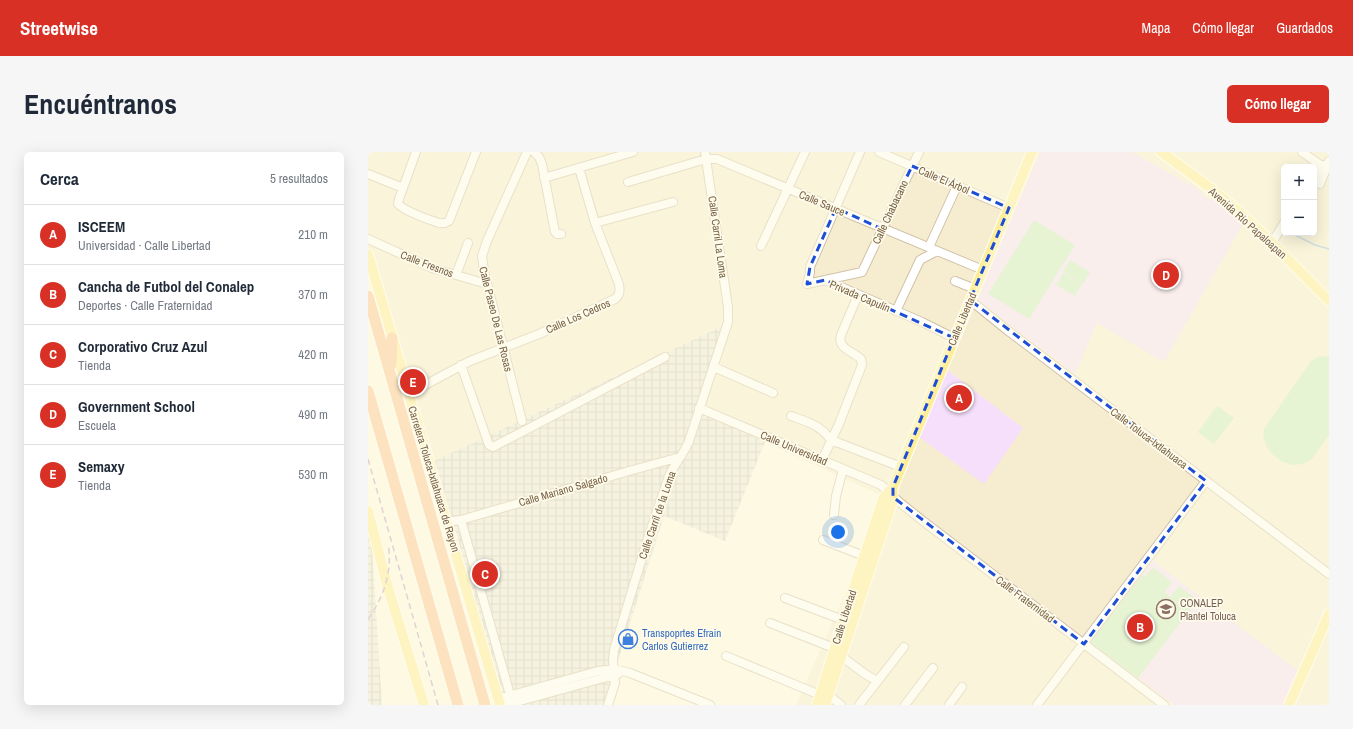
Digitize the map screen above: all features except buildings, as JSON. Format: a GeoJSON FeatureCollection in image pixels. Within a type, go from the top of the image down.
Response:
{"type":"FeatureCollection","features":[{"type":"Feature","properties":{"kind":"highway","name":"Carretera Toluca-Ixtlahuaca de Rayon"},"geometry":{"type":"LineString","coordinates":[[368,296],[485,705]]}},
{"type":"Feature","properties":{"kind":"highway"},"geometry":{"type":"LineString","coordinates":[[390,376],[392,338]]}},
{"type":"Feature","properties":{"kind":"highway"},"geometry":{"type":"LineString","coordinates":[[368,391],[458,705]]}},
{"type":"Feature","properties":{"kind":"main road","name":"Calle Libertad"},"geometry":{"type":"LineString","coordinates":[[822,701],[834,648],[883,499],[890,492],[901,467],[1032,152]]}},
{"type":"Feature","properties":{"kind":"main road","name":"Avenida Río Papaloapan"},"geometry":{"type":"LineString","coordinates":[[1161,152],[1222,197],[1272,243],[1329,301]]}},
{"type":"Feature","properties":{"kind":"main road","name":"Carretera Toluca-Ixtlahuaca de Rayon"},"geometry":{"type":"LineString","coordinates":[[368,254],[476,625],[505,702]]}},
{"type":"Feature","properties":{"kind":"main road","name":"Calle Libertad"},"geometry":{"type":"LineString","coordinates":[[822,701],[840,657],[892,503],[890,492]]}},
{"type":"Feature","properties":{"kind":"main road"},"geometry":{"type":"LineString","coordinates":[[368,511],[388,588],[424,705]]}},
{"type":"Feature","properties":{"kind":"main road"},"geometry":{"type":"LineString","coordinates":[[1289,705],[1329,614]]}},
{"type":"Feature","properties":{"kind":"street"},"geometry":{"type":"LineString","coordinates":[[416,152],[398,204],[439,223],[449,221],[476,152]]}},
{"type":"Feature","properties":{"kind":"street","name":"Calle Paseo De Las Rosas"},"geometry":{"type":"LineString","coordinates":[[522,421],[482,262],[483,250],[527,152]]}},
{"type":"Feature","properties":{"kind":"street"},"geometry":{"type":"LineString","coordinates":[[534,152],[541,161],[555,232],[560,234]]}},
{"type":"Feature","properties":{"kind":"street"},"geometry":{"type":"LineString","coordinates":[[544,178],[633,152]]}},
{"type":"Feature","properties":{"kind":"street"},"geometry":{"type":"LineString","coordinates":[[761,246],[806,152]]}},
{"type":"Feature","properties":{"kind":"street"},"geometry":{"type":"LineString","coordinates":[[825,280],[807,284],[810,267],[860,152]]}},
{"type":"Feature","properties":{"kind":"street","name":"Calle El Árbol"},"geometry":{"type":"LineString","coordinates":[[879,152],[1009,208]]}},
{"type":"Feature","properties":{"kind":"street","name":"Calle Chabacano"},"geometry":{"type":"LineString","coordinates":[[825,280],[862,272],[919,152]]}},
{"type":"Feature","properties":{"kind":"street"},"geometry":{"type":"LineString","coordinates":[[1302,152],[1326,164]]}},
{"type":"Feature","properties":{"kind":"street"},"geometry":{"type":"LineString","coordinates":[[628,182],[706,155]]}},
{"type":"Feature","properties":{"kind":"street","name":"Calle Sauce"},"geometry":{"type":"LineString","coordinates":[[706,155],[983,270]]}},
{"type":"Feature","properties":{"kind":"street","name":"Calle Carril La Loma"},"geometry":{"type":"LineString","coordinates":[[706,155],[728,307],[728,322]]}},
{"type":"Feature","properties":{"kind":"street"},"geometry":{"type":"LineString","coordinates":[[1317,185],[1329,184],[1326,164]]}},
{"type":"Feature","properties":{"kind":"street"},"geometry":{"type":"LineString","coordinates":[[1317,183],[1326,164]]}},
{"type":"Feature","properties":{"kind":"street","name":"Calle Los Cedros"},"geometry":{"type":"LineString","coordinates":[[408,394],[458,366],[580,315],[618,297],[620,291],[618,284],[595,223],[579,168]]}},
{"type":"Feature","properties":{"kind":"street"},"geometry":{"type":"LineString","coordinates":[[368,174],[403,188]]}},
{"type":"Feature","properties":{"kind":"street"},"geometry":{"type":"LineString","coordinates":[[929,247],[957,186]]}},
{"type":"Feature","properties":{"kind":"street"},"geometry":{"type":"LineString","coordinates":[[595,223],[673,202]]}},
{"type":"Feature","properties":{"kind":"street"},"geometry":{"type":"LineString","coordinates":[[1272,243],[1281,228]]}},
{"type":"Feature","properties":{"kind":"street","name":"Calle Fresnos"},"geometry":{"type":"LineString","coordinates":[[368,239],[424,265],[487,284]]}},
{"type":"Feature","properties":{"kind":"street"},"geometry":{"type":"LineString","coordinates":[[456,275],[468,243]]}},
{"type":"Feature","properties":{"kind":"street"},"geometry":{"type":"LineString","coordinates":[[896,311],[920,260],[937,250]]}},
{"type":"Feature","properties":{"kind":"street","name":"Privada Capulín"},"geometry":{"type":"LineString","coordinates":[[825,280],[954,338]]}},
{"type":"Feature","properties":{"kind":"street"},"geometry":{"type":"LineString","coordinates":[[955,282],[975,289]]}},
{"type":"Feature","properties":{"kind":"street"},"geometry":{"type":"LineString","coordinates":[[822,460],[861,368],[861,359],[845,349],[840,341],[841,335],[858,295]]}},
{"type":"Feature","properties":{"kind":"street","name":"Calle Toluca-Ixtlahuaca"},"geometry":{"type":"LineString","coordinates":[[970,300],[1329,574]]}},
{"type":"Feature","properties":{"kind":"street","name":"Calle Carril de la Loma"},"geometry":{"type":"LineString","coordinates":[[608,705],[615,683],[612,661],[614,650],[647,542],[670,476],[686,449],[728,322]]}},
{"type":"Feature","properties":{"kind":"street"},"geometry":{"type":"LineString","coordinates":[[458,366],[489,445],[493,447],[665,357]]}},
{"type":"Feature","properties":{"kind":"street"},"geometry":{"type":"LineString","coordinates":[[714,367],[773,393]]}},
{"type":"Feature","properties":{"kind":"street","name":"Calle Universidad"},"geometry":{"type":"LineString","coordinates":[[699,408],[881,485],[890,492]]}},
{"type":"Feature","properties":{"kind":"street"},"geometry":{"type":"LineString","coordinates":[[791,416],[816,425],[824,430],[831,440],[901,467]]}},
{"type":"Feature","properties":{"kind":"street","name":"Calle Mariano Salgado"},"geometry":{"type":"LineString","coordinates":[[446,522],[461,520],[680,457]]}},
{"type":"Feature","properties":{"kind":"street"},"geometry":{"type":"LineString","coordinates":[[834,515],[836,496],[843,469]]}},
{"type":"Feature","properties":{"kind":"street"},"geometry":{"type":"LineString","coordinates":[[1037,705],[1206,481]]}},
{"type":"Feature","properties":{"kind":"street","name":"Calle Fraternidad"},"geometry":{"type":"LineString","coordinates":[[890,492],[971,558],[1164,705]]}},
{"type":"Feature","properties":{"kind":"street"},"geometry":{"type":"LineString","coordinates":[[461,520],[489,622],[505,702],[614,672],[625,672],[710,705]]}},
{"type":"Feature","properties":{"kind":"street"},"geometry":{"type":"LineString","coordinates":[[823,540],[864,556]]}},
{"type":"Feature","properties":{"kind":"street"},"geometry":{"type":"LineString","coordinates":[[785,598],[843,620]]}},
{"type":"Feature","properties":{"kind":"street"},"geometry":{"type":"LineString","coordinates":[[476,625],[489,622]]}},
{"type":"Feature","properties":{"kind":"street"},"geometry":{"type":"LineString","coordinates":[[770,622],[834,648]]}},
{"type":"Feature","properties":{"kind":"street"},"geometry":{"type":"LineString","coordinates":[[859,705],[904,647]]}},
{"type":"Feature","properties":{"kind":"street"},"geometry":{"type":"LineString","coordinates":[[726,656],[822,701],[841,705]]}},
{"type":"Feature","properties":{"kind":"street"},"geometry":{"type":"LineString","coordinates":[[840,657],[877,681]]}},
{"type":"Feature","properties":{"kind":"street"},"geometry":{"type":"LineString","coordinates":[[905,705],[933,668]]}},
{"type":"Feature","properties":{"kind":"street"},"geometry":{"type":"LineString","coordinates":[[949,705],[962,687]]}},
{"type":"Feature","properties":{"kind":"highlighted area"},"geometry":{"type":"Polygon","coordinates":[[[912,166],[1009,208],[970,300],[1206,481],[1084,644],[893,497],[893,487],[954,338],[825,280],[807,284],[810,267],[836,208],[882,229],[912,166]]]}},
{"type":"Feature","properties":{"kind":"shaded area"},"geometry":{"type":"Polygon","coordinates":[[[368,152],[1329,152],[1329,705],[796,705],[887,498],[695,410],[730,322],[432,462],[368,259],[368,152]]]}},
{"type":"Feature","properties":{"kind":"shaded area"},"geometry":{"type":"Polygon","coordinates":[[[1040,152],[1132,152],[1201,191],[1204,197],[1215,201],[1243,224],[1164,362],[1097,323],[1075,374],[977,300],[1040,152]]]}},
{"type":"Feature","properties":{"kind":"shaded area"},"geometry":{"type":"Polygon","coordinates":[[[731,322],[695,410],[765,442],[725,541],[664,516],[604,705],[502,705],[432,462],[731,322]]]}},
{"type":"Feature","properties":{"kind":"shaded area"},"geometry":{"type":"Polygon","coordinates":[[[945,368],[1023,428],[984,484],[919,437],[945,368]]]}},
{"type":"Feature","properties":{"kind":"shaded area"},"geometry":{"type":"Polygon","coordinates":[[[370,517],[382,705],[368,705],[368,518],[370,517]]]}},
{"type":"Feature","properties":{"kind":"shaded area","name":"CONALEP Plantel Toluca"},"geometry":{"type":"Polygon","coordinates":[[[1153,561],[1298,671],[1283,705],[1174,705],[1090,642],[1153,561]]]}},
{"type":"Feature","properties":{"kind":"green space"},"geometry":{"type":"Polygon","coordinates":[[[1034,220],[1075,245],[1029,319],[988,294],[1034,220]]]}},
{"type":"Feature","properties":{"kind":"green space"},"geometry":{"type":"Polygon","coordinates":[[[1070,260],[1090,272],[1083,284],[1063,272],[1070,260]]]}},
{"type":"Feature","properties":{"kind":"green space"},"geometry":{"type":"Polygon","coordinates":[[[1063,273],[1082,284],[1075,296],[1056,285],[1063,273]]]}},
{"type":"Feature","properties":{"kind":"green space"},"geometry":{"type":"Polygon","coordinates":[[[1329,356],[1329,435],[1311,460],[1303,464],[1292,465],[1281,461],[1272,454],[1266,445],[1263,436],[1264,429],[1311,361],[1318,357],[1329,356]]]}},
{"type":"Feature","properties":{"kind":"green space"},"geometry":{"type":"Polygon","coordinates":[[[1217,406],[1234,418],[1214,444],[1198,432],[1217,406]]]}},
{"type":"Feature","properties":{"kind":"green space"},"geometry":{"type":"Polygon","coordinates":[[[1153,567],[1172,582],[1165,592],[1170,597],[1179,586],[1198,600],[1138,678],[1090,642],[1142,575],[1145,577],[1153,567]]]}},
{"type":"Feature","properties":{"kind":"waterway"},"geometry":{"type":"LineString","coordinates":[[1297,236],[1315,245],[1329,249]]}},
{"type":"Feature","properties":{"kind":"railway"},"geometry":{"type":"LineString","coordinates":[[368,459],[438,705]]}},
{"type":"Feature","properties":{"kind":"railway"},"geometry":{"type":"LineString","coordinates":[[368,619],[379,602],[386,583],[389,564],[388,544]]}},
{"type":"Feature","properties":{"kind":"place","name":"Government School"},"geometry":{"type":"Point","coordinates":[1166,275]}},
{"type":"Feature","properties":{"kind":"place","name":"Semaxy"},"geometry":{"type":"Point","coordinates":[413,382]}},
{"type":"Feature","properties":{"kind":"place","name":"ISCEEM"},"geometry":{"type":"Point","coordinates":[959,398]}},
{"type":"Feature","properties":{"kind":"place","name":"Corporativo Cruz Azul"},"geometry":{"type":"Point","coordinates":[485,574]}},
{"type":"Feature","properties":{"kind":"place","name":"CONALEP Plantel Toluca"},"geometry":{"type":"Point","coordinates":[1166,609]}},
{"type":"Feature","properties":{"kind":"place","name":"Cancha de Futbol del Conalep"},"geometry":{"type":"Point","coordinates":[1140,627]}},
{"type":"Feature","properties":{"kind":"place","name":"Transpoprtes Efrain Carlos Gutierrez"},"geometry":{"type":"Point","coordinates":[628,639]}}]}
